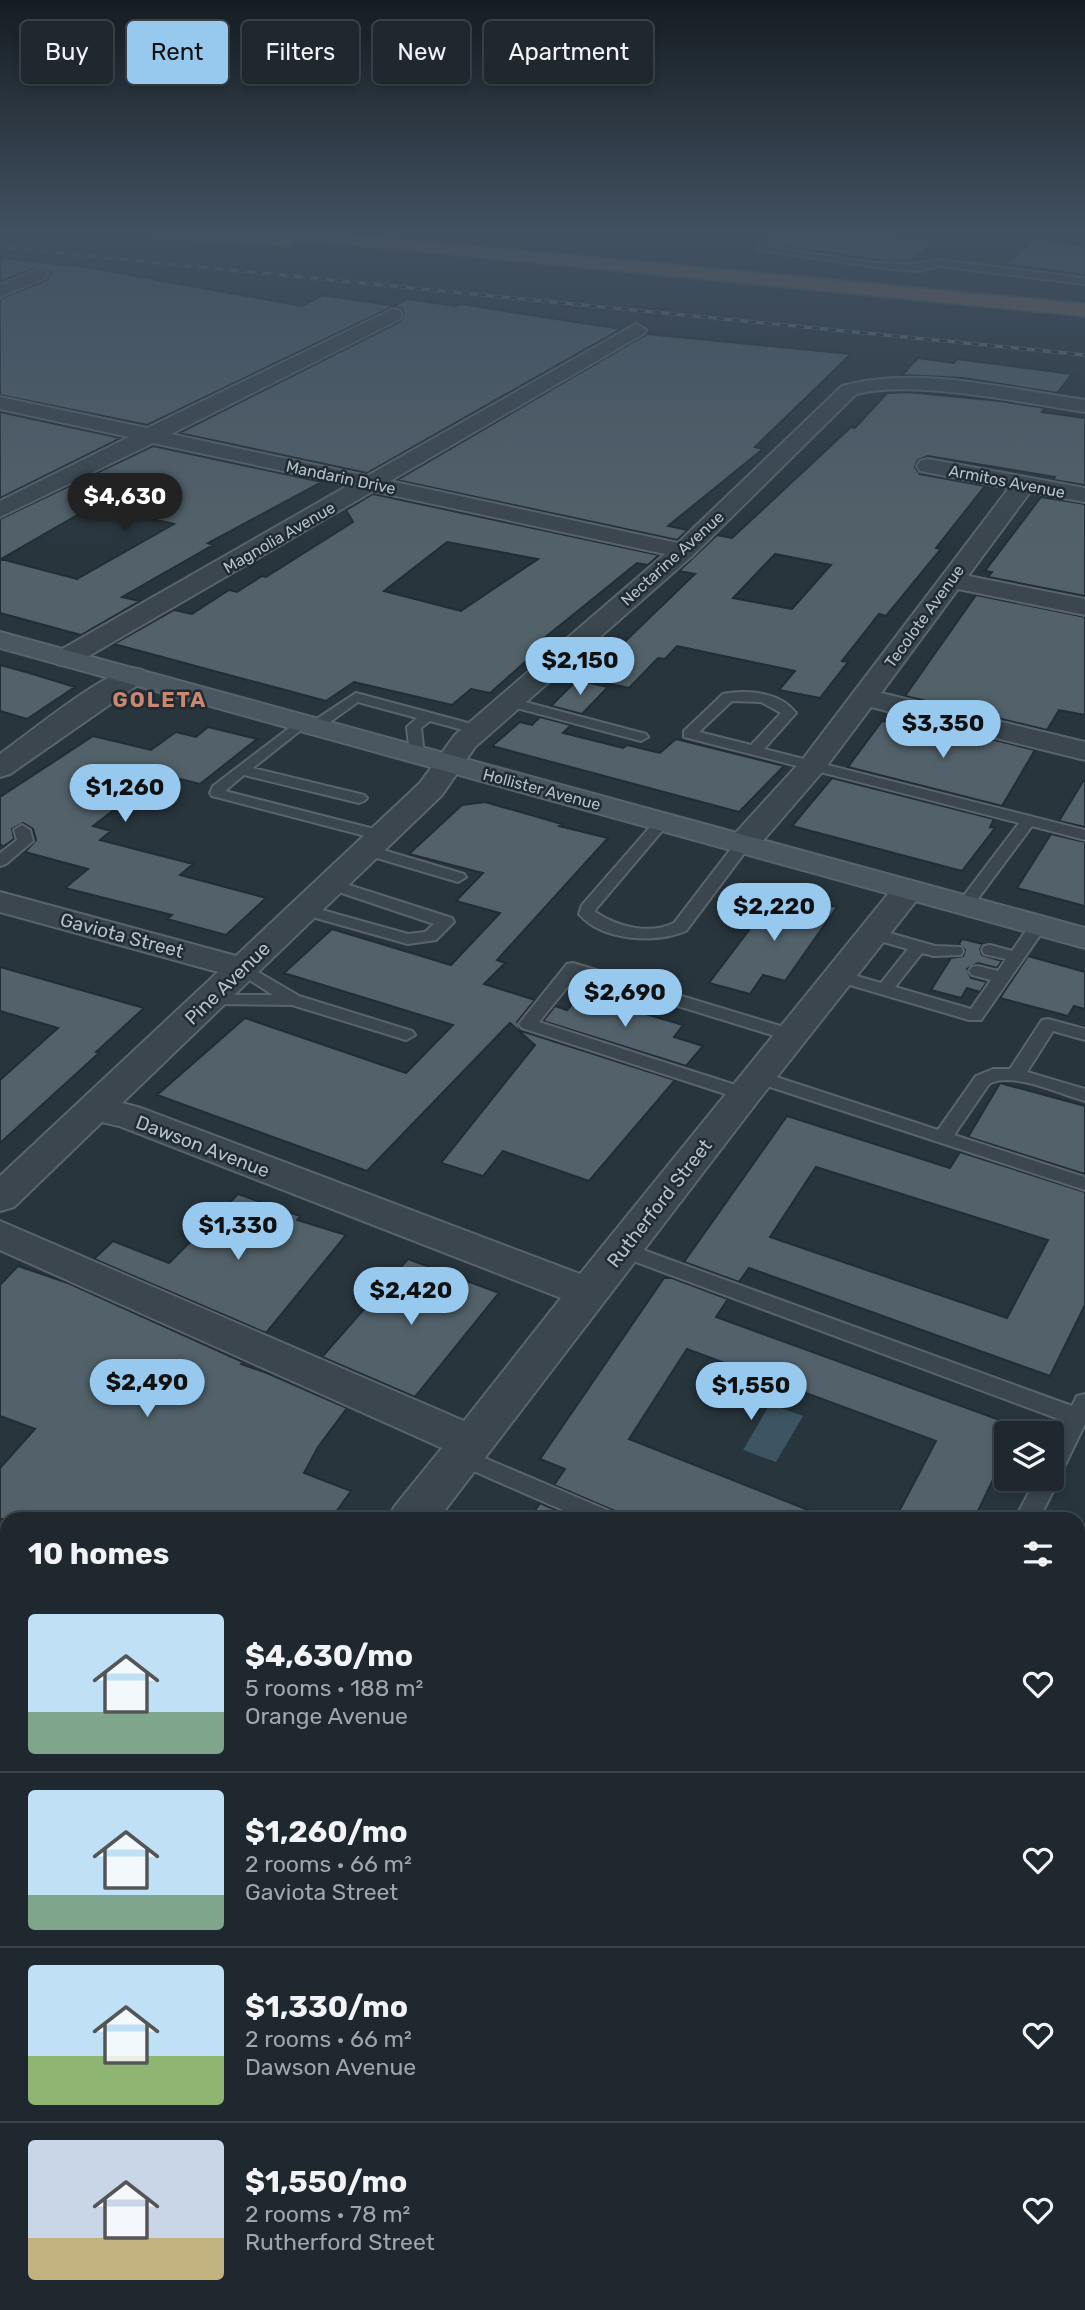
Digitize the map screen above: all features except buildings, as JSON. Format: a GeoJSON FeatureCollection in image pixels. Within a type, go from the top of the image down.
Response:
{"type":"FeatureCollection","features":[{"type":"Feature","properties":{"kind":"main road","name":"Hollister Avenue"},"geometry":{"type":"LineString","coordinates":[[0,640],[1085,938]]}},
{"type":"Feature","properties":{"kind":"street"},"geometry":{"type":"LineString","coordinates":[[0,510],[345,339]]}},
{"type":"Feature","properties":{"kind":"street","name":"Magnolia Avenue"},"geometry":{"type":"LineString","coordinates":[[66,658],[621,339]]}},
{"type":"Feature","properties":{"kind":"street","name":"Nectarine Avenue"},"geometry":{"type":"LineString","coordinates":[[433,760],[465,741],[683,551],[849,390],[867,383],[902,383],[1085,406]]}},
{"type":"Feature","properties":{"kind":"street","name":"Mandarin Drive"},"geometry":{"type":"LineString","coordinates":[[0,403],[683,551]]}},
{"type":"Feature","properties":{"kind":"street","name":"Armitos Avenue"},"geometry":{"type":"LineString","coordinates":[[928,466],[1085,495]]}},
{"type":"Feature","properties":{"kind":"street","name":"Tecolote Avenue"},"geometry":{"type":"LineString","coordinates":[[743,844],[813,765],[1024,484]]}},
{"type":"Feature","properties":{"kind":"street"},"geometry":{"type":"LineString","coordinates":[[951,580],[1085,607]]}},
{"type":"Feature","properties":{"kind":"street"},"geometry":{"type":"LineString","coordinates":[[0,768],[132,676]]}},
{"type":"Feature","properties":{"kind":"street"},"geometry":{"type":"LineString","coordinates":[[865,697],[1085,751]]}},
{"type":"Feature","properties":{"kind":"street","name":"Pine Avenue"},"geometry":{"type":"LineString","coordinates":[[0,1198],[431,789],[433,760]]}},
{"type":"Feature","properties":{"kind":"street","name":"Rutherford Street"},"geometry":{"type":"LineString","coordinates":[[417,1512],[908,890]]}},
{"type":"Feature","properties":{"kind":"street","name":"Gaviota Street"},"geometry":{"type":"LineString","coordinates":[[0,902],[243,968]]}},
{"type":"Feature","properties":{"kind":"street","name":"Dawson Avenue"},"geometry":{"type":"LineString","coordinates":[[92,1109],[128,1116],[588,1293]]}},
{"type":"Feature","properties":{"kind":"street"},"geometry":{"type":"LineString","coordinates":[[0,1234],[466,1450]]}},
{"type":"Feature","properties":{"kind":"lane"},"geometry":{"type":"LineString","coordinates":[[458,877],[373,843],[219,795],[216,791],[241,770],[307,725],[356,697],[478,730]]}},
{"type":"Feature","properties":{"kind":"lane"},"geometry":{"type":"LineString","coordinates":[[755,750],[789,713],[779,704],[748,697],[728,697],[689,734],[1085,835]]}},
{"type":"Feature","properties":{"kind":"lane"},"geometry":{"type":"LineString","coordinates":[[510,702],[641,737]]}},
{"type":"Feature","properties":{"kind":"lane"},"geometry":{"type":"LineString","coordinates":[[428,716],[414,727],[433,760]]}},
{"type":"Feature","properties":{"kind":"lane"},"geometry":{"type":"LineString","coordinates":[[241,770],[359,799]]}},
{"type":"Feature","properties":{"kind":"lane"},"geometry":{"type":"LineString","coordinates":[[964,905],[1028,821]]}},
{"type":"Feature","properties":{"kind":"lane"},"geometry":{"type":"LineString","coordinates":[[662,822],[588,908],[587,915],[596,921],[651,936],[670,933],[680,927],[743,844]]}},
{"type":"Feature","properties":{"kind":"lane"},"geometry":{"type":"LineString","coordinates":[[0,862],[18,837]]}},
{"type":"Feature","properties":{"kind":"lane"},"geometry":{"type":"LineString","coordinates":[[304,910],[408,939],[430,936],[446,922],[330,884]]}},
{"type":"Feature","properties":{"kind":"lane"},"geometry":{"type":"LineString","coordinates":[[839,976],[975,1016],[1039,925]]}},
{"type":"Feature","properties":{"kind":"lane"},"geometry":{"type":"LineString","coordinates":[[872,933],[927,948],[954,952],[954,941],[927,948],[884,989]]}},
{"type":"Feature","properties":{"kind":"lane"},"geometry":{"type":"LineString","coordinates":[[1010,967],[984,960],[1010,967]]}},
{"type":"Feature","properties":{"kind":"lane"},"geometry":{"type":"LineString","coordinates":[[243,968],[293,1000],[406,1035]]}},
{"type":"Feature","properties":{"kind":"lane"},"geometry":{"type":"LineString","coordinates":[[791,1035],[573,968],[528,1024],[943,1137],[1085,1184]]}},
{"type":"Feature","properties":{"kind":"lane"},"geometry":{"type":"LineString","coordinates":[[210,1000],[293,1000]]}},
{"type":"Feature","properties":{"kind":"lane"},"geometry":{"type":"LineString","coordinates":[[1016,1074],[1048,1024],[1085,1035]]}},
{"type":"Feature","properties":{"kind":"lane"},"geometry":{"type":"LineString","coordinates":[[943,1137],[982,1080],[993,1074],[1016,1074],[1085,1096]]}},
{"type":"Feature","properties":{"kind":"lane"},"geometry":{"type":"LineString","coordinates":[[624,1250],[1081,1410],[1064,1445]]}},
{"type":"Feature","properties":{"kind":"lane"},"geometry":{"type":"LineString","coordinates":[[466,1450],[592,1512]]}},
{"type":"Feature","properties":{"kind":"lane"},"geometry":{"type":"LineString","coordinates":[[1030,1512],[1041,1491]]}},
{"type":"Feature","properties":{"kind":"water"},"geometry":{"type":"Polygon","coordinates":[[[770,1404],[803,1416],[776,1462],[743,1450],[770,1404]]]}},
{"type":"Feature","properties":{"kind":"railway"},"geometry":{"type":"LineString","coordinates":[[922,339],[1085,355]]}},
{"type":"Feature","properties":{"kind":"district","name":"GOLETA"},"geometry":{"type":"Point","coordinates":[160,700]}}]}
